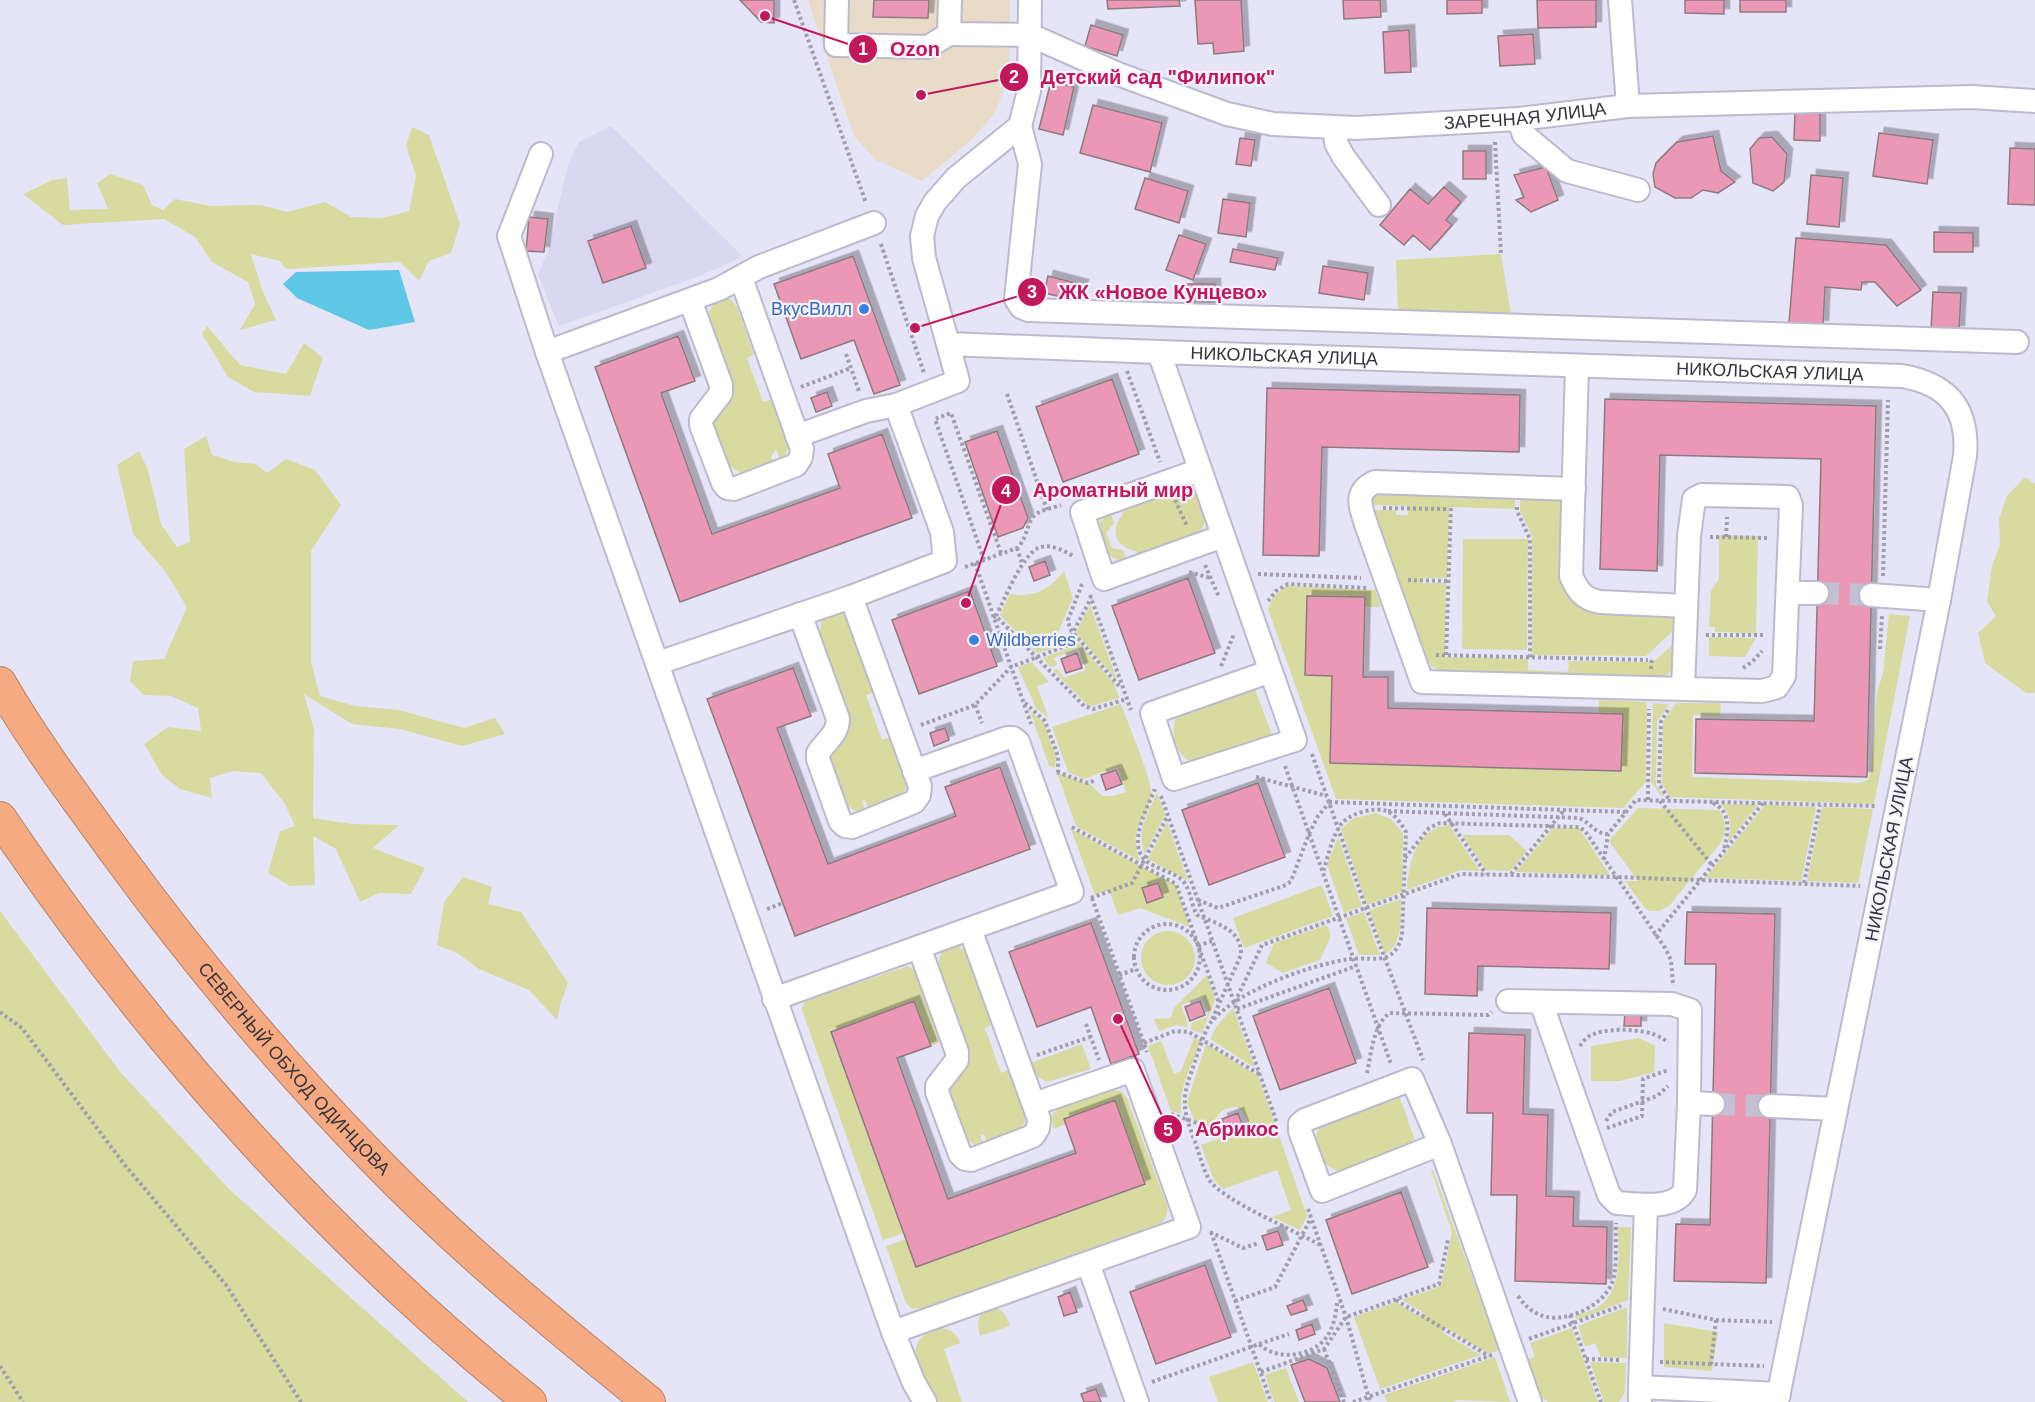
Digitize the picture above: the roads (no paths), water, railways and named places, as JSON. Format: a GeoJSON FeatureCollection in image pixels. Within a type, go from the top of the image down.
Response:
{"type":"FeatureCollection","features":[{"type":"Feature","properties":{"kind":"highway","name":"СЕВЕРНЫЙ ОБХОД ОДИНЦОВА"},"geometry":{"type":"LineString","coordinates":[[0,683],[80,803],[155,906],[220,989],[299,1080],[375,1161],[462,1244],[558,1329],[649,1402]]}},
{"type":"Feature","properties":{"kind":"highway"},"geometry":{"type":"LineString","coordinates":[[0,818],[96,951],[163,1036],[243,1130],[322,1214],[411,1299],[530,1402]]}},
{"type":"Feature","properties":{"kind":"street"},"geometry":{"type":"LineString","coordinates":[[837,0],[836,45],[928,47],[949,34],[1030,35]]}},
{"type":"Feature","properties":{"kind":"street"},"geometry":{"type":"LineString","coordinates":[[949,34],[950,0]]}},
{"type":"Feature","properties":{"kind":"street"},"geometry":{"type":"LineString","coordinates":[[1030,0],[1029,91],[1020,126],[1030,164],[1016,299],[1021,307],[1028,310],[2017,342]]}},
{"type":"Feature","properties":{"kind":"street"},"geometry":{"type":"LineString","coordinates":[[1620,0],[1628,106]]}},
{"type":"Feature","properties":{"kind":"street","name":"ЗАРЕЧНАЯ УЛИЦА"},"geometry":{"type":"LineString","coordinates":[[1030,35],[1118,74],[1227,114],[1273,124],[1335,127],[1495,121],[1628,106],[1972,97],[2035,101]]}},
{"type":"Feature","properties":{"kind":"street"},"geometry":{"type":"LineString","coordinates":[[1519,119],[1524,135],[1567,171],[1638,190]]}},
{"type":"Feature","properties":{"kind":"street"},"geometry":{"type":"LineString","coordinates":[[797,436],[866,411],[896,405],[958,381],[924,258],[922,236],[927,216],[935,202],[956,178],[1020,126]]}},
{"type":"Feature","properties":{"kind":"street"},"geometry":{"type":"LineString","coordinates":[[1335,127],[1336,143],[1343,156],[1379,205]]}},
{"type":"Feature","properties":{"kind":"street"},"geometry":{"type":"LineString","coordinates":[[541,154],[509,236],[547,352],[774,999],[893,1332],[914,1383],[925,1402]]}},
{"type":"Feature","properties":{"kind":"street"},"geometry":{"type":"LineString","coordinates":[[547,352],[690,300],[741,278],[759,267],[874,223]]}},
{"type":"Feature","properties":{"kind":"street"},"geometry":{"type":"LineString","coordinates":[[690,300],[721,385],[721,393],[717,401],[701,419],[723,483],[727,488],[734,489],[796,465],[801,457],[802,448],[741,278]]}},
{"type":"Feature","properties":{"kind":"street","name":"НИКОЛЬСКАЯ УЛИЦА"},"geometry":{"type":"LineString","coordinates":[[948,344],[1902,376],[1919,379],[1936,386],[1950,399],[1962,418],[1966,439],[1965,456],[1939,600],[1778,1398]]}},
{"type":"Feature","properties":{"kind":"street"},"geometry":{"type":"LineString","coordinates":[[1159,352],[1271,671],[1287,743],[1174,779],[1152,713],[1271,671]]}},
{"type":"Feature","properties":{"kind":"street"},"geometry":{"type":"LineString","coordinates":[[1577,366],[1571,576],[1577,590],[1587,600],[1600,603],[1686,606]]}},
{"type":"Feature","properties":{"kind":"street"},"geometry":{"type":"LineString","coordinates":[[658,663],[851,597],[945,561],[942,532],[896,405]]}},
{"type":"Feature","properties":{"kind":"street"},"geometry":{"type":"LineString","coordinates":[[1200,470],[1072,514],[1104,579],[1223,536]]}},
{"type":"Feature","properties":{"kind":"street"},"geometry":{"type":"LineString","coordinates":[[1574,489],[1375,482],[1365,486],[1360,494],[1361,507],[1422,682],[1762,691],[1777,687],[1784,676],[1791,505],[1788,497],[1702,495],[1694,499],[1689,536],[1683,688]]}},
{"type":"Feature","properties":{"kind":"street"},"geometry":{"type":"LineString","coordinates":[[1788,593],[1817,593]]}},
{"type":"Feature","properties":{"kind":"street"},"geometry":{"type":"LineString","coordinates":[[1877,595],[1939,600]]}},
{"type":"Feature","properties":{"kind":"street"},"geometry":{"type":"LineString","coordinates":[[800,614],[838,719],[838,727],[834,735],[818,753],[840,821],[845,826],[852,827],[914,802],[919,795],[920,786],[851,597]]}},
{"type":"Feature","properties":{"kind":"street"},"geometry":{"type":"LineString","coordinates":[[774,999],[1072,892],[1018,742],[1013,738],[1007,738],[914,771]]}},
{"type":"Feature","properties":{"kind":"street"},"geometry":{"type":"LineString","coordinates":[[919,947],[957,1052],[957,1060],[937,1086],[937,1092],[960,1154],[965,1159],[971,1160],[1033,1136],[1038,1128],[1039,1119],[970,928]]}},
{"type":"Feature","properties":{"kind":"street"},"geometry":{"type":"LineString","coordinates":[[1508,1001],[1672,1004],[1690,1010],[1689,1103],[1685,1190],[1682,1197],[1675,1201],[1646,1205],[1617,1203],[1609,1196],[1541,1002]]}},
{"type":"Feature","properties":{"kind":"street"},"geometry":{"type":"LineString","coordinates":[[893,1332],[1198,1224],[1133,1070],[1034,1104]]}},
{"type":"Feature","properties":{"kind":"street"},"geometry":{"type":"LineString","coordinates":[[1440,1144],[1322,1191],[1300,1131],[1300,1124],[1305,1120],[1412,1079],[1440,1144],[1530,1402]]}},
{"type":"Feature","properties":{"kind":"street"},"geometry":{"type":"LineString","coordinates":[[1689,1103],[1713,1104]]}},
{"type":"Feature","properties":{"kind":"street"},"geometry":{"type":"LineString","coordinates":[[1770,1106],[1836,1109]]}},
{"type":"Feature","properties":{"kind":"street"},"geometry":{"type":"LineString","coordinates":[[1646,1205],[1640,1394],[1778,1398]]}},
{"type":"Feature","properties":{"kind":"street"},"geometry":{"type":"LineString","coordinates":[[1088,1263],[1134,1395]]}},
{"type":"Feature","properties":{"kind":"water"},"geometry":{"type":"Polygon","coordinates":[[[399,270],[415,322],[369,330],[297,298],[283,284],[296,272],[399,270]]]}},
{"type":"Feature","properties":{"kind":"tunnel"},"geometry":{"type":"LineString","coordinates":[[1817,593],[1871,595]]}},
{"type":"Feature","properties":{"kind":"tunnel"},"geometry":{"type":"LineString","coordinates":[[1713,1104],[1770,1106]]}},
{"type":"Feature","properties":{"kind":"place","name":"Ozon"},"geometry":{"type":"Point","coordinates":[765,16]}},
{"type":"Feature","properties":{"kind":"place","name":"Детский сад \"Филипок\""},"geometry":{"type":"Point","coordinates":[921,95]}},
{"type":"Feature","properties":{"kind":"place","name":"ВкусВилл"},"geometry":{"type":"Point","coordinates":[864,309]}},
{"type":"Feature","properties":{"kind":"place","name":"ЖК «Новое Кунцево»"},"geometry":{"type":"Point","coordinates":[915,328]}},
{"type":"Feature","properties":{"kind":"place","name":"Ароматный мир"},"geometry":{"type":"Point","coordinates":[966,603]}},
{"type":"Feature","properties":{"kind":"place","name":"Wildberries"},"geometry":{"type":"Point","coordinates":[974,640]}},
{"type":"Feature","properties":{"kind":"place","name":"Абрикос"},"geometry":{"type":"Point","coordinates":[1118,1019]}}]}
